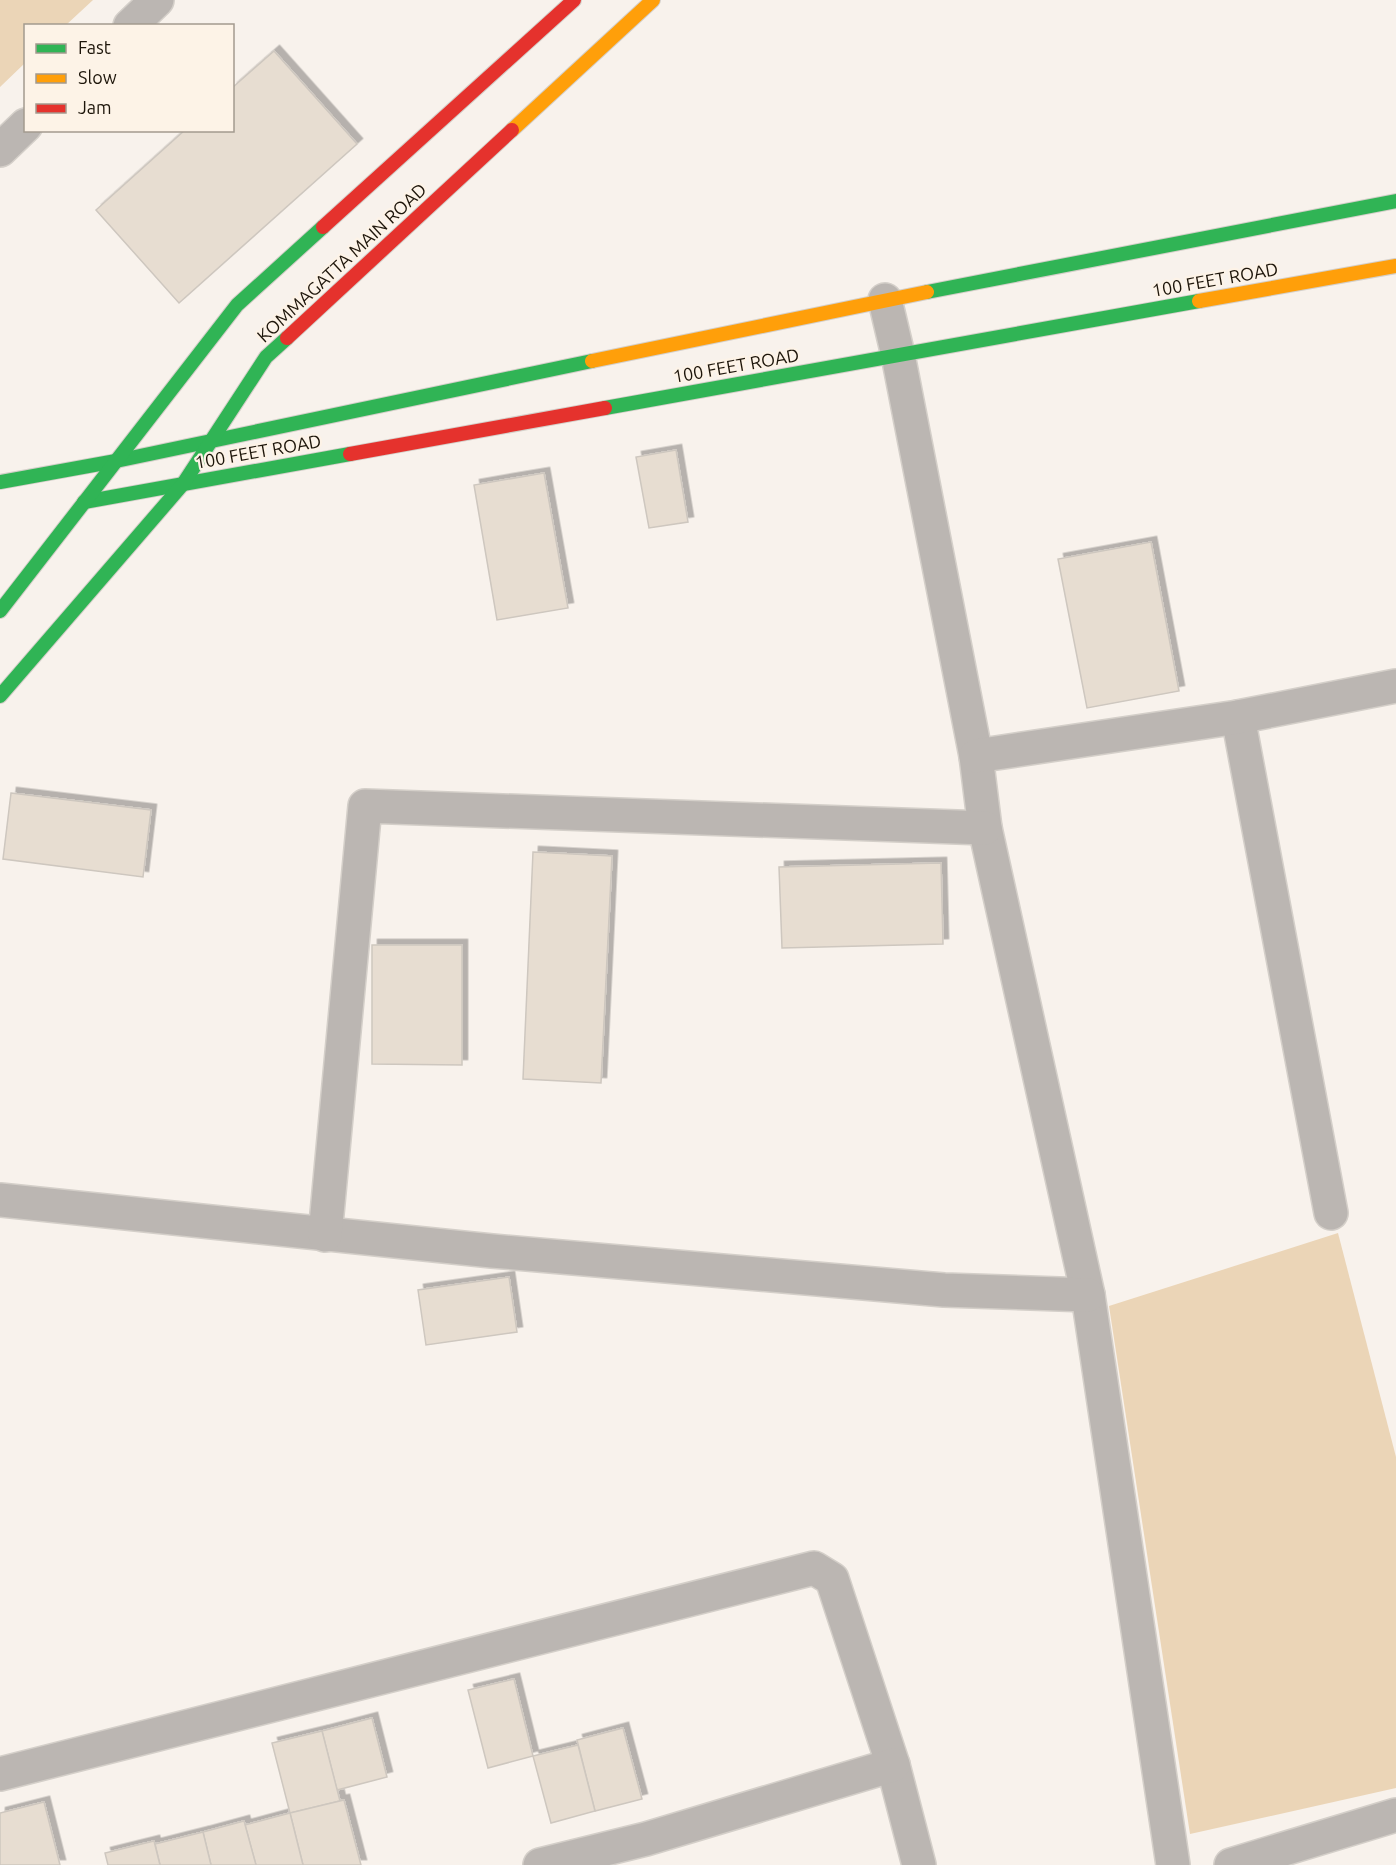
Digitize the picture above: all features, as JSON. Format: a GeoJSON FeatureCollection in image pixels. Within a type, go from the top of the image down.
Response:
{"type":"FeatureCollection","features":[{"type":"Feature","properties":{"kind":"main road","name":"KOMMAGATTA MAIN ROAD"},"geometry":{"type":"LineString","coordinates":[[0,610],[237,305],[574,0]]}},
{"type":"Feature","properties":{"kind":"main road","name":"KOMMAGATTA MAIN ROAD"},"geometry":{"type":"LineString","coordinates":[[0,696],[183,484],[266,357],[653,0]]}},
{"type":"Feature","properties":{"kind":"main road","name":"100 FEET ROAD"},"geometry":{"type":"LineString","coordinates":[[0,482],[116,462],[885,300],[1396,201]]}},
{"type":"Feature","properties":{"kind":"main road","name":"100 FEET ROAD"},"geometry":{"type":"LineString","coordinates":[[84,502],[1396,266]]}},
{"type":"Feature","properties":{"kind":"street"},"geometry":{"type":"LineString","coordinates":[[132,24],[157,0]]}},
{"type":"Feature","properties":{"kind":"street"},"geometry":{"type":"LineString","coordinates":[[0,150],[24,127]]}},
{"type":"Feature","properties":{"kind":"street"},"geometry":{"type":"LineString","coordinates":[[885,300],[898,355],[976,756],[985,828],[1088,1295],[1173,1865]]}},
{"type":"Feature","properties":{"kind":"street"},"geometry":{"type":"LineString","coordinates":[[976,756],[1238,717],[1396,686]]}},
{"type":"Feature","properties":{"kind":"street"},"geometry":{"type":"LineString","coordinates":[[1238,717],[1331,1213]]}},
{"type":"Feature","properties":{"kind":"street"},"geometry":{"type":"LineString","coordinates":[[325,1235],[365,806],[985,828]]}},
{"type":"Feature","properties":{"kind":"street"},"geometry":{"type":"LineString","coordinates":[[0,1200],[325,1235],[944,1290],[1088,1295]]}},
{"type":"Feature","properties":{"kind":"street"},"geometry":{"type":"LineString","coordinates":[[0,1774],[814,1568],[832,1579],[893,1765],[919,1865]]}},
{"type":"Feature","properties":{"kind":"street"},"geometry":{"type":"LineString","coordinates":[[540,1865],[646,1839],[893,1765]]}},
{"type":"Feature","properties":{"kind":"street"},"geometry":{"type":"LineString","coordinates":[[1231,1865],[1396,1815]]}},
{"type":"Feature","properties":{"kind":"shaded area"},"geometry":{"type":"Polygon","coordinates":[[[0,0],[93,0],[67,24],[24,24],[24,64],[0,87],[0,0]]]}},
{"type":"Feature","properties":{"kind":"shaded area"},"geometry":{"type":"Polygon","coordinates":[[[1338,1233],[1396,1457],[1396,1788],[1190,1834],[1109,1306],[1338,1233]]]}},
{"type":"Feature","properties":{"kind":"building"},"geometry":{"type":"Polygon","coordinates":[[[274,51],[357,144],[179,303],[96,210],[183,132],[234,132],[234,86],[274,51]]]}},
{"type":"Feature","properties":{"kind":"building"},"geometry":{"type":"Polygon","coordinates":[[[676,450],[688,522],[649,528],[636,457],[676,450]]]}},
{"type":"Feature","properties":{"kind":"building"},"geometry":{"type":"Polygon","coordinates":[[[544,473],[568,608],[497,620],[474,485],[544,473]]]}},
{"type":"Feature","properties":{"kind":"building"},"geometry":{"type":"Polygon","coordinates":[[[1151,542],[1179,691],[1087,708],[1058,559],[1151,542]]]}},
{"type":"Feature","properties":{"kind":"building"},"geometry":{"type":"Polygon","coordinates":[[[11,793],[151,810],[143,877],[3,859],[11,793]]]}},
{"type":"Feature","properties":{"kind":"building"},"geometry":{"type":"Polygon","coordinates":[[[533,852],[612,856],[601,1083],[523,1079],[533,852]]]}},
{"type":"Feature","properties":{"kind":"building"},"geometry":{"type":"Polygon","coordinates":[[[941,863],[943,944],[782,948],[779,867],[941,863]]]}},
{"type":"Feature","properties":{"kind":"building"},"geometry":{"type":"Polygon","coordinates":[[[372,945],[462,945],[462,1065],[372,1064],[372,945]]]}},
{"type":"Feature","properties":{"kind":"building"},"geometry":{"type":"Polygon","coordinates":[[[509,1277],[517,1332],[426,1345],[418,1290],[509,1277]]]}},
{"type":"Feature","properties":{"kind":"building"},"geometry":{"type":"Polygon","coordinates":[[[514,1679],[533,1756],[488,1768],[468,1690],[514,1679]]]}},
{"type":"Feature","properties":{"kind":"building"},"geometry":{"type":"Polygon","coordinates":[[[372,1718],[387,1777],[337,1790],[322,1731],[372,1718]]]}},
{"type":"Feature","properties":{"kind":"building"},"geometry":{"type":"Polygon","coordinates":[[[623,1728],[642,1799],[595,1811],[577,1740],[623,1728]]]}},
{"type":"Feature","properties":{"kind":"building"},"geometry":{"type":"Polygon","coordinates":[[[322,1731],[340,1801],[290,1813],[272,1743],[322,1731]]]}},
{"type":"Feature","properties":{"kind":"building"},"geometry":{"type":"Polygon","coordinates":[[[578,1745],[595,1811],[551,1823],[533,1756],[578,1745]]]}},
{"type":"Feature","properties":{"kind":"building"},"geometry":{"type":"Polygon","coordinates":[[[344,1800],[361,1865],[303,1865],[290,1813],[344,1800]]]}},
{"type":"Feature","properties":{"kind":"building"},"geometry":{"type":"Polygon","coordinates":[[[44,1802],[60,1865],[0,1865],[0,1813],[44,1802]]]}},
{"type":"Feature","properties":{"kind":"building"},"geometry":{"type":"Polygon","coordinates":[[[290,1813],[303,1865],[256,1865],[245,1825],[290,1813]]]}},
{"type":"Feature","properties":{"kind":"building"},"geometry":{"type":"Polygon","coordinates":[[[244,1821],[256,1865],[211,1865],[203,1832],[244,1821]]]}},
{"type":"Feature","properties":{"kind":"building"},"geometry":{"type":"Polygon","coordinates":[[[203,1832],[211,1865],[160,1865],[155,1844],[203,1832]]]}},
{"type":"Feature","properties":{"kind":"building"},"geometry":{"type":"Polygon","coordinates":[[[154,1841],[160,1865],[108,1865],[105,1853],[154,1841]]]}},
{"type":"Feature","properties":{"kind":"traffic: fast"},"geometry":{"type":"LineString","coordinates":[[927,292],[1396,201]]}},
{"type":"Feature","properties":{"kind":"traffic: fast"},"geometry":{"type":"LineString","coordinates":[[0,611],[237,305],[323,227]]}},
{"type":"Feature","properties":{"kind":"traffic: fast"},"geometry":{"type":"LineString","coordinates":[[605,408],[1199,301]]}},
{"type":"Feature","properties":{"kind":"traffic: fast"},"geometry":{"type":"LineString","coordinates":[[0,696],[183,484],[266,357],[287,338]]}},
{"type":"Feature","properties":{"kind":"traffic: fast"},"geometry":{"type":"LineString","coordinates":[[0,482],[116,461],[592,361]]}},
{"type":"Feature","properties":{"kind":"traffic: fast"},"geometry":{"type":"LineString","coordinates":[[84,502],[350,454]]}},
{"type":"Feature","properties":{"kind":"traffic: slow"},"geometry":{"type":"LineString","coordinates":[[512,130],[653,0]]}},
{"type":"Feature","properties":{"kind":"traffic: slow"},"geometry":{"type":"LineString","coordinates":[[1199,301],[1396,266]]}},
{"type":"Feature","properties":{"kind":"traffic: slow"},"geometry":{"type":"LineString","coordinates":[[592,361],[927,292]]}},
{"type":"Feature","properties":{"kind":"traffic: jam"},"geometry":{"type":"LineString","coordinates":[[323,227],[574,0]]}},
{"type":"Feature","properties":{"kind":"traffic: jam"},"geometry":{"type":"LineString","coordinates":[[287,338],[512,130]]}},
{"type":"Feature","properties":{"kind":"traffic: jam"},"geometry":{"type":"LineString","coordinates":[[350,454],[605,408]]}}]}
